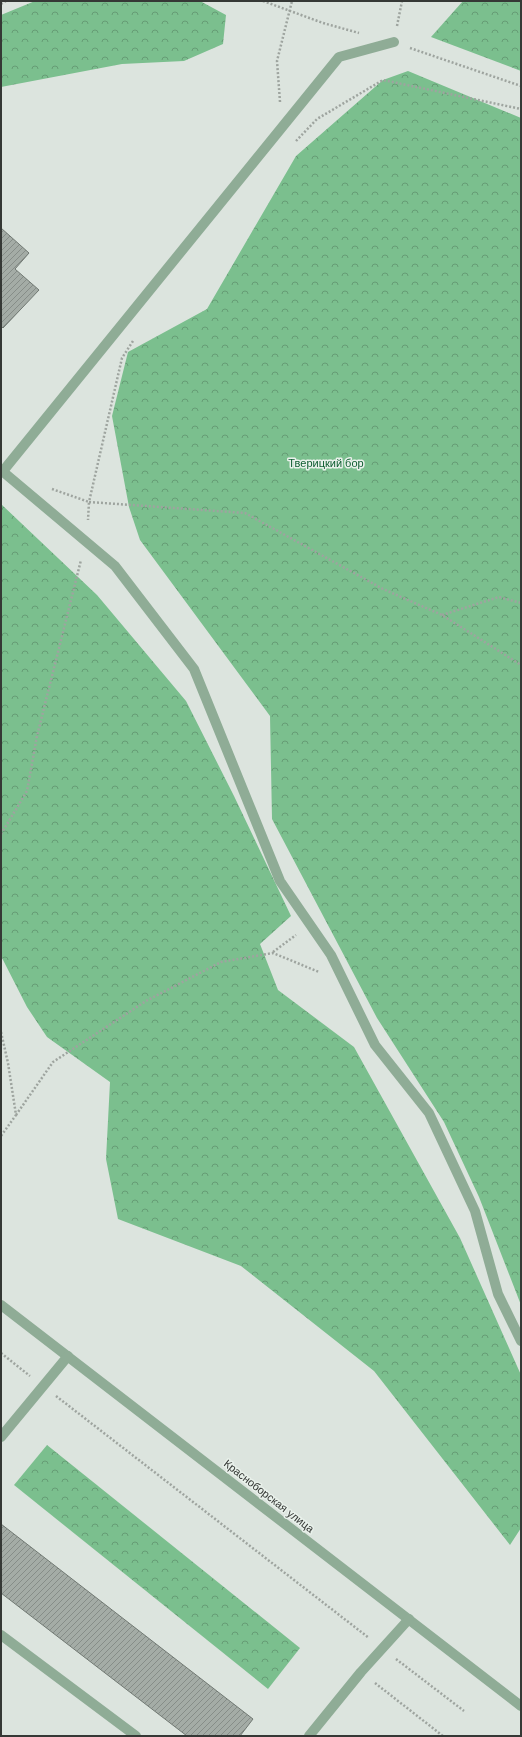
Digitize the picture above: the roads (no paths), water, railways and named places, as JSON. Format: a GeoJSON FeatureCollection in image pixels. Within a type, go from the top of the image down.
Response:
{"type":"FeatureCollection","features":[{"type":"Feature","properties":{"kind":"street"},"geometry":{"type":"LineString","coordinates":[[394,42],[339,57],[2,471],[114,566],[194,669],[280,880],[331,955],[376,1045],[429,1113],[475,1210],[498,1294],[521,1341]]}},
{"type":"Feature","properties":{"kind":"street","name":"Красноборская улица"},"geometry":{"type":"LineString","coordinates":[[1,1305],[521,1706]]}},
{"type":"Feature","properties":{"kind":"street"},"geometry":{"type":"LineString","coordinates":[[1,1437],[68,1356]]}},
{"type":"Feature","properties":{"kind":"street"},"geometry":{"type":"LineString","coordinates":[[309,1736],[361,1672],[409,1619]]}},
{"type":"Feature","properties":{"kind":"street"},"geometry":{"type":"LineString","coordinates":[[1,1635],[136,1736]]}},
{"type":"Feature","properties":{"kind":"park label","name":"Тверицкий бор"},"geometry":{"type":"Point","coordinates":[326,463]}}]}
